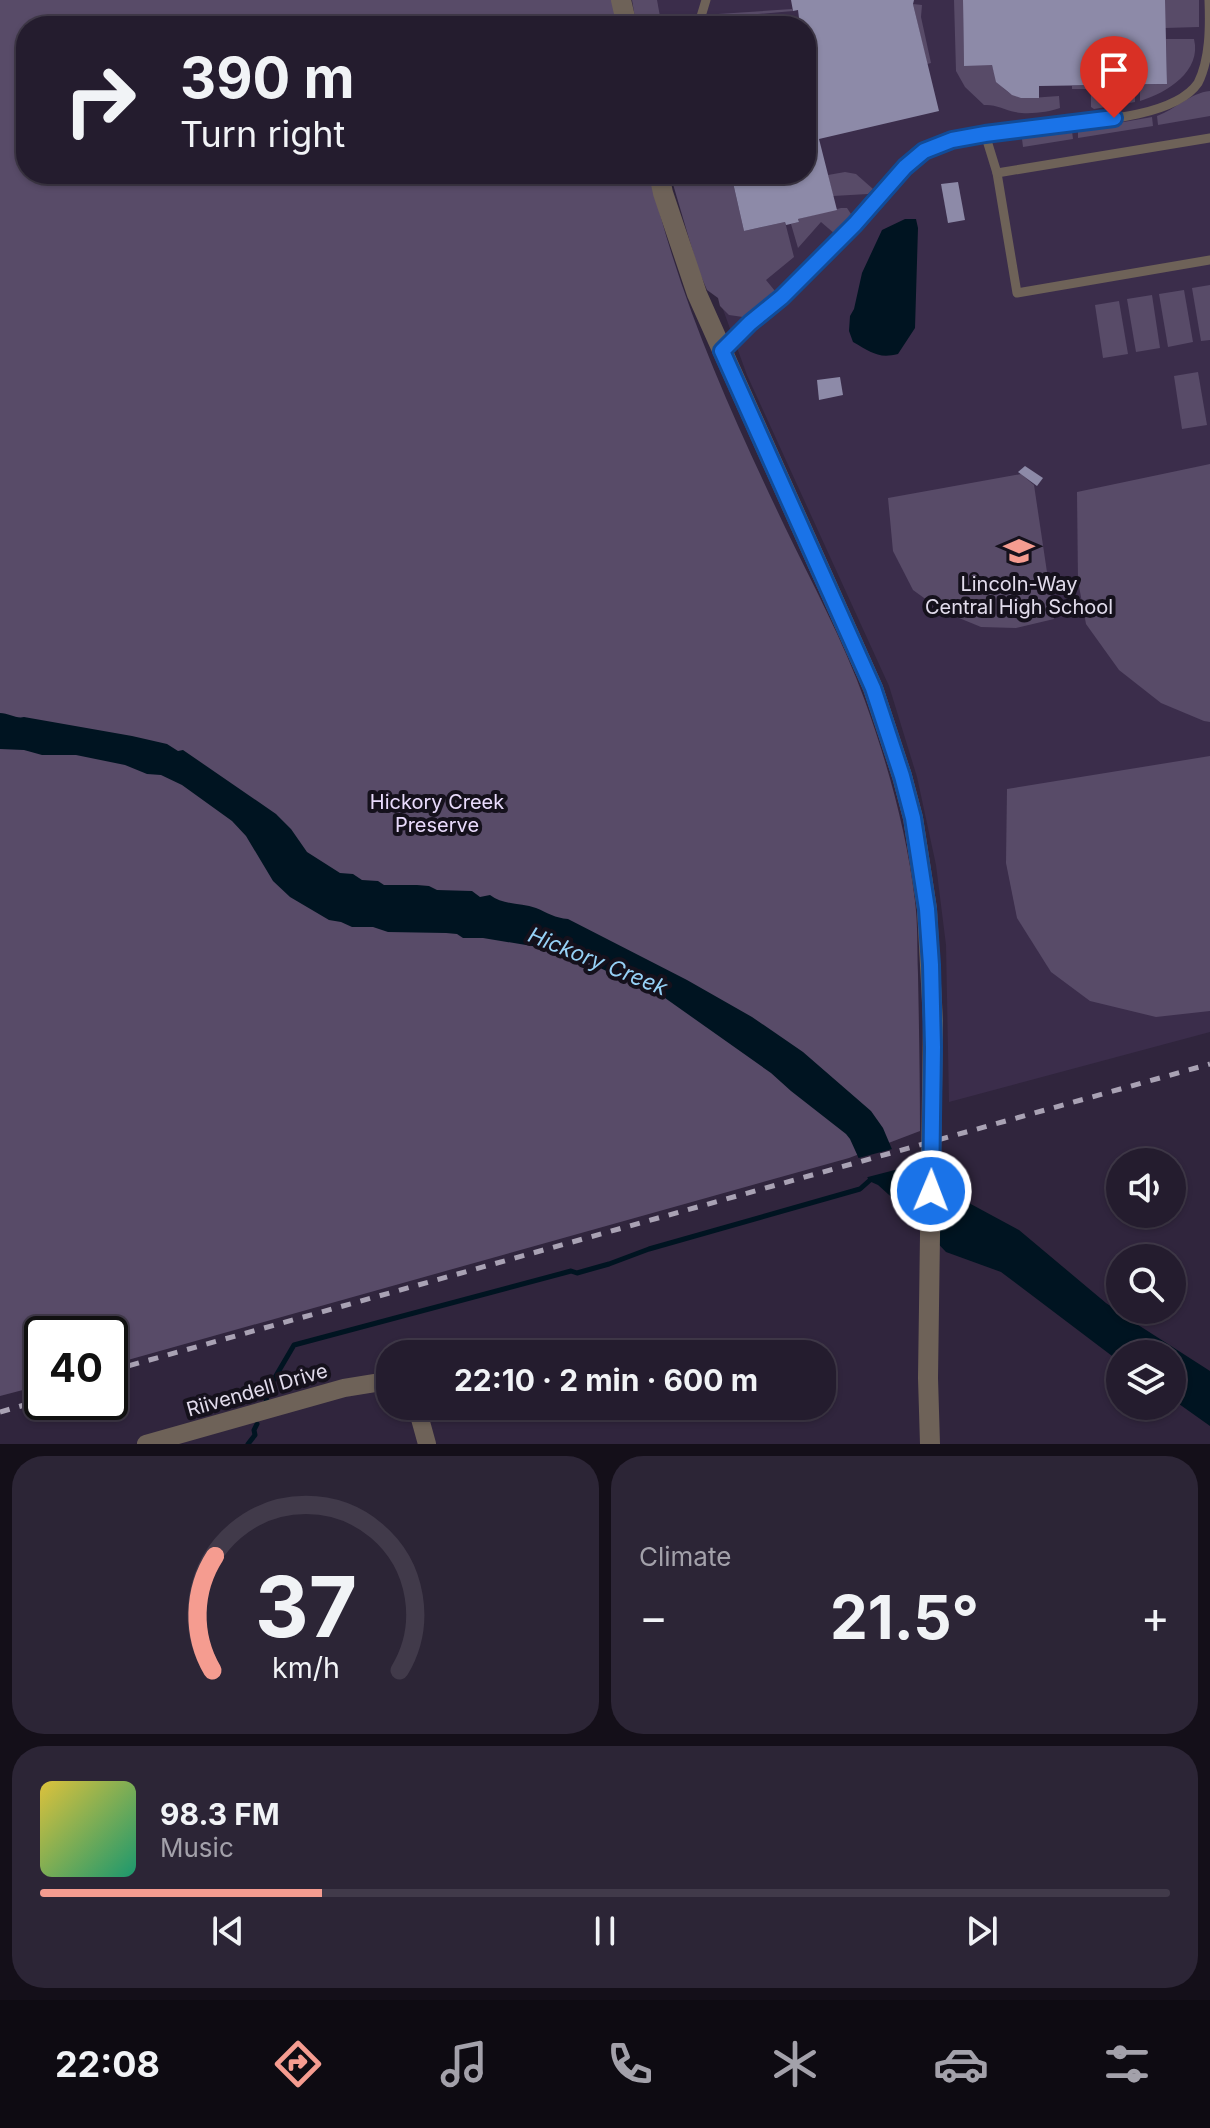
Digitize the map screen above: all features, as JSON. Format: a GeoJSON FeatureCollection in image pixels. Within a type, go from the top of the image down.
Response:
{"type":"FeatureCollection","features":[{"type":"Feature","properties":{"kind":"street"},"geometry":{"type":"LineString","coordinates":[[661,184],[697,294],[873,688],[913,818],[927,909],[933,1021],[928,1378],[930,1444]]}},
{"type":"Feature","properties":{"kind":"street","name":"Riivendell Drive"},"geometry":{"type":"LineString","coordinates":[[146,1444],[344,1388],[376,1386]]}},
{"type":"Feature","properties":{"kind":"street"},"geometry":{"type":"LineString","coordinates":[[420,1420],[427,1444]]}},
{"type":"Feature","properties":{"kind":"lane"},"geometry":{"type":"LineString","coordinates":[[722,351],[782,297],[855,224],[905,167],[924,151],[952,140],[1114,118],[1180,100],[1207,71],[1209,0]]}},
{"type":"Feature","properties":{"kind":"lane"},"geometry":{"type":"LineString","coordinates":[[985,134],[997,173],[1017,293],[1210,260]]}},
{"type":"Feature","properties":{"kind":"lane"},"geometry":{"type":"LineString","coordinates":[[997,173],[1210,138]]}},
{"type":"Feature","properties":{"kind":"shaded area","name":"Lincoln-Way Central High School"},"geometry":{"type":"Polygon","coordinates":[[[638,0],[1210,0],[1210,1032],[949,1102],[946,945],[936,865],[917,777],[889,686],[747,375],[696,229],[786,184],[816,184],[816,16],[641,16],[638,0]]]}},
{"type":"Feature","properties":{"kind":"green space","name":"Hickory Creek Preserve"},"geometry":{"type":"Polygon","coordinates":[[[0,0],[613,0],[617,16],[16,16],[16,184],[653,184],[675,265],[707,353],[847,656],[889,774],[907,850],[916,910],[920,1131],[849,1158],[128,1360],[128,1316],[24,1316],[24,1390],[0,1396],[0,0]]]}},
{"type":"Feature","properties":{"kind":"green space"},"geometry":{"type":"Polygon","coordinates":[[[632,0],[657,0],[660,16],[635,16],[632,0]]]}},
{"type":"Feature","properties":{"kind":"green space"},"geometry":{"type":"Polygon","coordinates":[[[954,0],[963,0],[964,65],[992,65],[996,78],[1009,92],[1026,97],[1059,96],[1060,108],[1038,113],[1015,112],[984,105],[965,87],[956,71],[954,0]]]}},
{"type":"Feature","properties":{"kind":"green space"},"geometry":{"type":"Polygon","coordinates":[[[1165,0],[1199,0],[1199,27],[1165,28],[1165,0]]]}},
{"type":"Feature","properties":{"kind":"green space"},"geometry":{"type":"Polygon","coordinates":[[[913,4],[922,5],[921,17],[931,63],[927,64],[913,4]]]}},
{"type":"Feature","properties":{"kind":"green space"},"geometry":{"type":"Polygon","coordinates":[[[793,11],[734,16],[716,16],[793,11]]]}},
{"type":"Feature","properties":{"kind":"green space"},"geometry":{"type":"Polygon","coordinates":[[[1166,39],[1194,39],[1193,61],[1188,71],[1171,86],[1140,101],[1140,85],[1167,84],[1166,39]]]}},
{"type":"Feature","properties":{"kind":"green space"},"geometry":{"type":"Polygon","coordinates":[[[1135,85],[1135,102],[1094,109],[1091,107],[1091,89],[1072,89],[1072,86],[1135,85]]]}},
{"type":"Feature","properties":{"kind":"green space"},"geometry":{"type":"Polygon","coordinates":[[[1210,91],[1210,116],[1158,125],[1157,116],[1210,91]]]}},
{"type":"Feature","properties":{"kind":"green space"},"geometry":{"type":"Polygon","coordinates":[[[1152,117],[1153,126],[1078,138],[1078,130],[1152,117]]]}},
{"type":"Feature","properties":{"kind":"green space"},"geometry":{"type":"Polygon","coordinates":[[[1072,131],[1073,139],[1023,147],[1022,139],[1072,131]]]}},
{"type":"Feature","properties":{"kind":"green space"},"geometry":{"type":"Polygon","coordinates":[[[856,174],[873,189],[868,194],[833,196],[828,175],[856,174]]]}},
{"type":"Feature","properties":{"kind":"green space"},"geometry":{"type":"Polygon","coordinates":[[[673,184],[733,184],[744,231],[785,222],[794,257],[766,280],[775,291],[743,317],[729,315],[720,306],[718,298],[707,290],[673,184]]]}},
{"type":"Feature","properties":{"kind":"green space"},"geometry":{"type":"Polygon","coordinates":[[[847,208],[851,214],[835,234],[821,222],[798,248],[791,224],[799,222],[798,219],[847,208]]]}},
{"type":"Feature","properties":{"kind":"green space"},"geometry":{"type":"Polygon","coordinates":[[[1210,285],[1210,340],[1201,341],[1192,288],[1210,285]]]}},
{"type":"Feature","properties":{"kind":"green space"},"geometry":{"type":"Polygon","coordinates":[[[1184,290],[1193,342],[1168,347],[1159,294],[1184,290]]]}},
{"type":"Feature","properties":{"kind":"green space"},"geometry":{"type":"Polygon","coordinates":[[[1152,295],[1160,348],[1136,352],[1127,299],[1152,295]]]}},
{"type":"Feature","properties":{"kind":"green space"},"geometry":{"type":"Polygon","coordinates":[[[1119,301],[1128,354],[1103,358],[1095,305],[1119,301]]]}},
{"type":"Feature","properties":{"kind":"green space"},"geometry":{"type":"Polygon","coordinates":[[[1198,372],[1207,425],[1182,429],[1174,376],[1198,372]]]}},
{"type":"Feature","properties":{"kind":"green space"},"geometry":{"type":"Polygon","coordinates":[[[1210,464],[1210,722],[1161,703],[1119,670],[1086,624],[1078,581],[1077,492],[1210,464]]]}},
{"type":"Feature","properties":{"kind":"green space"},"geometry":{"type":"Polygon","coordinates":[[[1021,474],[1034,485],[1054,619],[1016,628],[981,627],[942,611],[913,590],[893,551],[888,498],[1021,474]]]}},
{"type":"Feature","properties":{"kind":"green space"},"geometry":{"type":"Polygon","coordinates":[[[1210,756],[1210,1011],[1156,1017],[1090,1001],[1051,972],[1017,918],[1006,863],[1007,789],[1210,756]]]}},
{"type":"Feature","properties":{"kind":"water"},"geometry":{"type":"Polygon","coordinates":[[[905,219],[916,219],[918,228],[915,328],[898,354],[880,355],[853,342],[849,331],[850,316],[862,273],[882,230],[905,219]]]}},
{"type":"Feature","properties":{"kind":"water","name":"Hickory Creek"},"geometry":{"type":"Polygon","coordinates":[[[0,713],[167,744],[178,751],[183,750],[276,814],[307,852],[340,873],[353,874],[362,880],[378,881],[384,885],[472,891],[480,897],[490,895],[501,901],[530,906],[568,919],[687,980],[752,1017],[803,1052],[871,1111],[883,1128],[894,1154],[908,1161],[943,1189],[1019,1230],[1106,1303],[1106,1324],[1137,1324],[1162,1340],[1106,1340],[1106,1351],[1001,1272],[946,1252],[908,1212],[878,1185],[869,1181],[846,1134],[771,1073],[665,998],[587,962],[544,948],[483,938],[463,938],[457,934],[388,932],[329,920],[290,897],[273,881],[246,836],[232,821],[182,785],[161,775],[76,755],[42,755],[24,750],[0,749],[0,713]]]}},
{"type":"Feature","properties":{"kind":"water"},"geometry":{"type":"Polygon","coordinates":[[[1186,1356],[1210,1371],[1210,1426],[1186,1409],[1186,1356]]]}},
{"type":"Feature","properties":{"kind":"pier"},"geometry":{"type":"Polygon","coordinates":[[[896,1148],[918,1164],[864,1178],[855,1159],[896,1148]]]}},
{"type":"Feature","properties":{"kind":"building"},"geometry":{"type":"Polygon","coordinates":[[[791,0],[914,0],[939,111],[819,139],[837,210],[786,225],[785,222],[744,231],[733,184],[816,184],[816,16],[799,16],[798,10],[793,11],[791,0]]]}},
{"type":"Feature","properties":{"kind":"building"},"geometry":{"type":"Polygon","coordinates":[[[963,0],[1165,0],[1167,84],[1039,86],[1039,98],[1012,95],[996,82],[992,65],[964,66],[963,0]]]}},
{"type":"Feature","properties":{"kind":"building"},"geometry":{"type":"Polygon","coordinates":[[[958,182],[965,220],[948,223],[941,184],[958,182]]]}},
{"type":"Feature","properties":{"kind":"building"},"geometry":{"type":"Polygon","coordinates":[[[840,377],[843,395],[819,400],[817,380],[840,377]]]}},
{"type":"Feature","properties":{"kind":"building"},"geometry":{"type":"Polygon","coordinates":[[[1025,466],[1043,478],[1037,486],[1018,472],[1025,466]]]}},
{"type":"Feature","properties":{"kind":"waterway"},"geometry":{"type":"LineString","coordinates":[[266,1404],[267,1391],[294,1345],[571,1271],[577,1273],[609,1264],[649,1249],[860,1189],[869,1181]]}},
{"type":"Feature","properties":{"kind":"waterway"},"geometry":{"type":"LineString","coordinates":[[248,1444],[255,1435],[257,1424]]}},
{"type":"Feature","properties":{"kind":"railway"},"geometry":{"type":"LineString","coordinates":[[128,1366],[1210,1064]]}},
{"type":"Feature","properties":{"kind":"railway"},"geometry":{"type":"LineString","coordinates":[[0,1412],[24,1405]]}},
{"type":"Feature","properties":{"kind":"place","name":"Lincoln-Way Central High School"},"geometry":{"type":"Point","coordinates":[1019,551]}},
{"type":"Feature","properties":{"kind":"route"},"geometry":{"type":"LineString","coordinates":[[931,1191],[931,965],[927,909],[913,818],[873,688],[722,351],[782,297],[855,224],[905,167],[924,151],[952,140],[985,134],[1114,118]]}}]}
